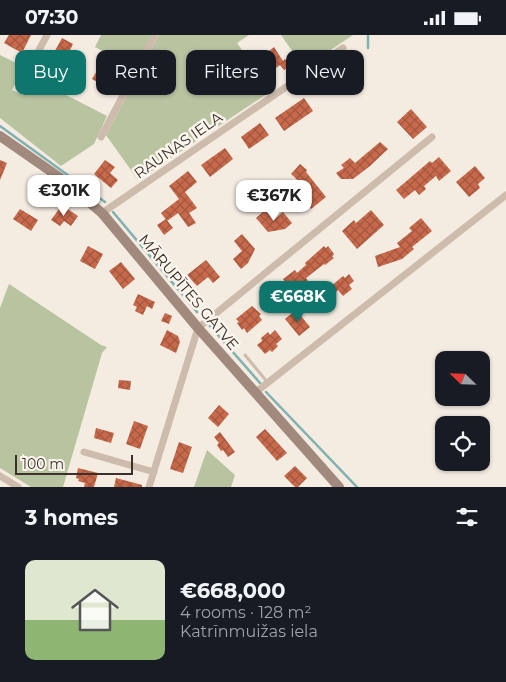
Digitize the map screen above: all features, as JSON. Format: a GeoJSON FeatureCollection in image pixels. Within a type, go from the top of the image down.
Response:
{"type":"FeatureCollection","features":[{"type":"Feature","properties":{"kind":"street"},"geometry":{"type":"LineString","coordinates":[[40,50],[48,35]]}},
{"type":"Feature","properties":{"kind":"street"},"geometry":{"type":"LineString","coordinates":[[101,137],[155,35]]}},
{"type":"Feature","properties":{"kind":"street","name":"RAUNAS IELA"},"geometry":{"type":"LineString","coordinates":[[102,213],[342,48]]}},
{"type":"Feature","properties":{"kind":"street","name":"MĀRUPĪTES GATVE"},"geometry":{"type":"LineString","coordinates":[[0,136],[59,177],[102,213],[198,328],[339,487]]}},
{"type":"Feature","properties":{"kind":"street"},"geometry":{"type":"LineString","coordinates":[[149,487],[198,328],[432,137]]}},
{"type":"Feature","properties":{"kind":"street"},"geometry":{"type":"LineString","coordinates":[[256,392],[506,195]]}},
{"type":"Feature","properties":{"kind":"street"},"geometry":{"type":"LineString","coordinates":[[84,452],[154,472]]}},
{"type":"Feature","properties":{"kind":"street"},"geometry":{"type":"LineString","coordinates":[[0,476],[18,487]]}},
{"type":"Feature","properties":{"kind":"lane"},"geometry":{"type":"LineString","coordinates":[[245,355],[268,383]]}},
{"type":"Feature","properties":{"kind":"green space"},"geometry":{"type":"Polygon","coordinates":[[[101,35],[152,35],[144,50],[101,50],[95,47],[101,35]]]}},
{"type":"Feature","properties":{"kind":"green space"},"geometry":{"type":"Polygon","coordinates":[[[159,35],[249,35],[237,43],[242,50],[186,50],[186,95],[265,95],[138,180],[106,135],[127,95],[176,95],[176,50],[151,50],[159,35]]]}},
{"type":"Feature","properties":{"kind":"green space"},"geometry":{"type":"Polygon","coordinates":[[[281,35],[353,35],[331,50],[291,50],[281,35]]]}},
{"type":"Feature","properties":{"kind":"green space"},"geometry":{"type":"Polygon","coordinates":[[[0,55],[15,62],[15,84],[12,90],[15,91],[15,95],[66,95],[107,116],[94,144],[61,166],[0,118],[0,55]]]}},
{"type":"Feature","properties":{"kind":"green space"},"geometry":{"type":"Polygon","coordinates":[[[9,284],[101,345],[107,347],[102,353],[63,487],[31,487],[0,468],[0,308],[9,284]]]}},
{"type":"Feature","properties":{"kind":"green space"},"geometry":{"type":"Polygon","coordinates":[[[207,450],[235,475],[231,487],[194,487],[207,450]]]}},
{"type":"Feature","properties":{"kind":"building"},"geometry":{"type":"Polygon","coordinates":[[[9,35],[31,35],[24,50],[17,50],[4,43],[9,35]]]}},
{"type":"Feature","properties":{"kind":"building"},"geometry":{"type":"Polygon","coordinates":[[[62,38],[73,44],[70,50],[55,50],[62,38]]]}},
{"type":"Feature","properties":{"kind":"building"},"geometry":{"type":"Polygon","coordinates":[[[276,50],[283,61],[285,59],[286,60],[286,69],[284,70],[280,65],[276,68],[276,50]]]}},
{"type":"Feature","properties":{"kind":"building"},"geometry":{"type":"Polygon","coordinates":[[[96,72],[96,81],[92,79],[96,72]]]}},
{"type":"Feature","properties":{"kind":"building"},"geometry":{"type":"Polygon","coordinates":[[[304,98],[313,111],[284,131],[275,118],[304,98]]]}},
{"type":"Feature","properties":{"kind":"building"},"geometry":{"type":"Polygon","coordinates":[[[411,109],[427,127],[413,139],[397,122],[411,109]]]}},
{"type":"Feature","properties":{"kind":"building"},"geometry":{"type":"Polygon","coordinates":[[[260,123],[269,135],[249,149],[241,137],[260,123]]]}},
{"type":"Feature","properties":{"kind":"building"},"geometry":{"type":"Polygon","coordinates":[[[380,142],[388,149],[353,179],[341,179],[336,173],[344,168],[341,165],[350,158],[355,163],[380,142]]]}},
{"type":"Feature","properties":{"kind":"building"},"geometry":{"type":"Polygon","coordinates":[[[225,148],[233,159],[210,177],[201,165],[225,148]]]}},
{"type":"Feature","properties":{"kind":"building"},"geometry":{"type":"Polygon","coordinates":[[[439,157],[451,171],[439,181],[436,176],[424,186],[426,189],[419,195],[415,190],[404,199],[396,190],[430,161],[432,163],[439,157]]]}},
{"type":"Feature","properties":{"kind":"building"},"geometry":{"type":"Polygon","coordinates":[[[0,160],[7,163],[0,180],[0,160]]]}},
{"type":"Feature","properties":{"kind":"building"},"geometry":{"type":"Polygon","coordinates":[[[105,160],[115,167],[110,173],[118,180],[111,188],[94,174],[105,160]]]}},
{"type":"Feature","properties":{"kind":"building"},"geometry":{"type":"Polygon","coordinates":[[[300,164],[307,170],[306,172],[326,197],[311,209],[297,192],[304,186],[291,174],[300,164]]]}},
{"type":"Feature","properties":{"kind":"building"},"geometry":{"type":"Polygon","coordinates":[[[475,166],[485,178],[478,184],[480,188],[469,197],[456,182],[475,166]]]}},
{"type":"Feature","properties":{"kind":"building"},"geometry":{"type":"Polygon","coordinates":[[[188,171],[197,182],[185,192],[197,208],[189,213],[196,223],[188,227],[178,213],[167,221],[161,213],[179,199],[169,186],[188,171]]]}},
{"type":"Feature","properties":{"kind":"building"},"geometry":{"type":"Polygon","coordinates":[[[265,185],[274,195],[269,199],[261,190],[265,185]]]}},
{"type":"Feature","properties":{"kind":"building"},"geometry":{"type":"Polygon","coordinates":[[[62,205],[78,216],[71,226],[64,221],[60,226],[51,220],[62,205]]]}},
{"type":"Feature","properties":{"kind":"building"},"geometry":{"type":"Polygon","coordinates":[[[20,209],[38,220],[31,231],[13,219],[20,209]]]}},
{"type":"Feature","properties":{"kind":"building"},"geometry":{"type":"Polygon","coordinates":[[[265,210],[274,220],[283,212],[292,223],[285,229],[268,232],[256,218],[265,210]]]}},
{"type":"Feature","properties":{"kind":"building"},"geometry":{"type":"Polygon","coordinates":[[[371,210],[384,225],[357,249],[342,231],[354,220],[356,223],[371,210]]]}},
{"type":"Feature","properties":{"kind":"building"},"geometry":{"type":"Polygon","coordinates":[[[421,218],[432,231],[412,247],[414,249],[402,259],[378,267],[375,256],[400,247],[397,243],[412,231],[409,228],[421,218]]]}},
{"type":"Feature","properties":{"kind":"building"},"geometry":{"type":"Polygon","coordinates":[[[166,219],[173,228],[164,235],[157,225],[166,219]]]}},
{"type":"Feature","properties":{"kind":"building"},"geometry":{"type":"Polygon","coordinates":[[[242,234],[255,249],[248,263],[241,269],[233,259],[242,251],[234,241],[242,234]]]}},
{"type":"Feature","properties":{"kind":"building"},"geometry":{"type":"Polygon","coordinates":[[[88,246],[103,254],[95,269],[80,261],[88,246]]]}},
{"type":"Feature","properties":{"kind":"building"},"geometry":{"type":"Polygon","coordinates":[[[324,246],[326,248],[328,246],[334,254],[332,257],[334,258],[306,278],[308,281],[294,292],[283,279],[295,270],[297,273],[324,246]]]}},
{"type":"Feature","properties":{"kind":"building"},"geometry":{"type":"Polygon","coordinates":[[[206,260],[220,277],[213,283],[208,277],[197,286],[187,275],[206,260]]]}},
{"type":"Feature","properties":{"kind":"building"},"geometry":{"type":"Polygon","coordinates":[[[121,262],[135,279],[123,289],[109,271],[121,262]]]}},
{"type":"Feature","properties":{"kind":"building"},"geometry":{"type":"Polygon","coordinates":[[[349,274],[354,281],[349,285],[352,289],[343,296],[338,290],[330,297],[322,288],[327,284],[330,287],[343,276],[345,278],[349,274]]]}},
{"type":"Feature","properties":{"kind":"building"},"geometry":{"type":"Polygon","coordinates":[[[138,294],[155,302],[152,309],[147,306],[143,315],[135,311],[137,307],[133,305],[138,294]]]}},
{"type":"Feature","properties":{"kind":"building"},"geometry":{"type":"Polygon","coordinates":[[[252,306],[261,314],[259,316],[262,320],[247,333],[244,328],[242,330],[236,319],[252,306]]]}},
{"type":"Feature","properties":{"kind":"building"},"geometry":{"type":"Polygon","coordinates":[[[296,310],[310,327],[299,336],[285,319],[296,310]]]}},
{"type":"Feature","properties":{"kind":"building"},"geometry":{"type":"Polygon","coordinates":[[[165,313],[172,316],[169,324],[161,321],[165,313]]]}},
{"type":"Feature","properties":{"kind":"building"},"geometry":{"type":"Polygon","coordinates":[[[167,330],[178,336],[180,342],[176,353],[160,345],[167,330]]]}},
{"type":"Feature","properties":{"kind":"building"},"geometry":{"type":"Polygon","coordinates":[[[275,330],[282,339],[276,344],[278,346],[272,352],[270,350],[265,354],[257,345],[268,332],[270,335],[275,330]]]}},
{"type":"Feature","properties":{"kind":"building"},"geometry":{"type":"Polygon","coordinates":[[[119,380],[131,381],[130,390],[118,388],[119,380]]]}},
{"type":"Feature","properties":{"kind":"building"},"geometry":{"type":"Polygon","coordinates":[[[219,405],[229,414],[218,427],[208,418],[219,405]]]}},
{"type":"Feature","properties":{"kind":"building"},"geometry":{"type":"Polygon","coordinates":[[[134,421],[148,426],[140,449],[126,444],[134,421]]]}},
{"type":"Feature","properties":{"kind":"building"},"geometry":{"type":"Polygon","coordinates":[[[96,428],[114,433],[111,443],[94,438],[96,428]]]}},
{"type":"Feature","properties":{"kind":"building"},"geometry":{"type":"Polygon","coordinates":[[[265,429],[287,453],[277,461],[256,437],[265,429]]]}},
{"type":"Feature","properties":{"kind":"building"},"geometry":{"type":"Polygon","coordinates":[[[220,432],[235,452],[228,457],[223,450],[221,451],[217,445],[219,443],[214,437],[220,432]]]}},
{"type":"Feature","properties":{"kind":"building"},"geometry":{"type":"Polygon","coordinates":[[[179,442],[192,447],[183,473],[170,469],[179,442]]]}},
{"type":"Feature","properties":{"kind":"building"},"geometry":{"type":"Polygon","coordinates":[[[295,466],[307,478],[298,487],[295,487],[284,476],[295,466]]]}},
{"type":"Feature","properties":{"kind":"building"},"geometry":{"type":"Polygon","coordinates":[[[78,468],[98,473],[94,487],[84,487],[85,483],[78,481],[79,479],[76,478],[78,468]]]}},
{"type":"Feature","properties":{"kind":"building"},"geometry":{"type":"Polygon","coordinates":[[[116,478],[142,485],[142,487],[114,487],[116,478]]]}},
{"type":"Feature","properties":{"kind":"waterway"},"geometry":{"type":"LineString","coordinates":[[368,35],[368,48]]}},
{"type":"Feature","properties":{"kind":"waterway"},"geometry":{"type":"LineString","coordinates":[[0,126],[105,202]]}},
{"type":"Feature","properties":{"kind":"waterway"},"geometry":{"type":"LineString","coordinates":[[113,212],[197,312]]}},
{"type":"Feature","properties":{"kind":"waterway"},"geometry":{"type":"LineString","coordinates":[[210,326],[260,383]]}},
{"type":"Feature","properties":{"kind":"waterway"},"geometry":{"type":"LineString","coordinates":[[266,392],[357,487]]}}]}
